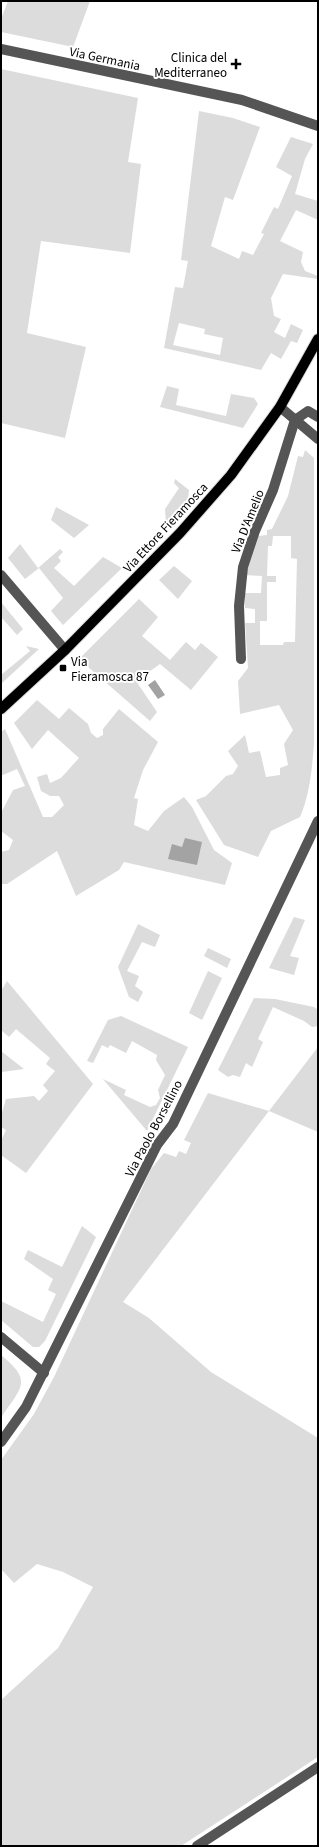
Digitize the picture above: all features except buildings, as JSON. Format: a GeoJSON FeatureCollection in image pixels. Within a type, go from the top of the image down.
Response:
{"type":"FeatureCollection","features":[{"type":"Feature","properties":{"kind":"main road","name":"Via Ettore Fieramosca"},"geometry":{"type":"LineString","coordinates":[[1,709],[65,650],[180,533],[231,474],[280,406],[318,339]]}},
{"type":"Feature","properties":{"kind":"street","name":"Via Germania"},"geometry":{"type":"LineString","coordinates":[[1,50],[242,100],[318,126]]}},
{"type":"Feature","properties":{"kind":"street"},"geometry":{"type":"LineString","coordinates":[[280,406],[318,439]]}},
{"type":"Feature","properties":{"kind":"street"},"geometry":{"type":"LineString","coordinates":[[295,420],[308,411],[318,417]]}},
{"type":"Feature","properties":{"kind":"street","name":"Via D'Amelio"},"geometry":{"type":"LineString","coordinates":[[241,658],[239,606],[243,566],[255,531],[274,490],[295,420]]}},
{"type":"Feature","properties":{"kind":"street"},"geometry":{"type":"LineString","coordinates":[[1,575],[65,650]]}},
{"type":"Feature","properties":{"kind":"street","name":"Via Paolo Borsellino"},"geometry":{"type":"LineString","coordinates":[[1,1442],[26,1407],[157,1145],[173,1124],[318,820]]}},
{"type":"Feature","properties":{"kind":"street"},"geometry":{"type":"LineString","coordinates":[[1,1337],[44,1373]]}},
{"type":"Feature","properties":{"kind":"street"},"geometry":{"type":"LineString","coordinates":[[197,1846],[318,1767]]}},
{"type":"Feature","properties":{"kind":"shaded area"},"geometry":{"type":"Polygon","coordinates":[[[8,1],[90,1],[73,47],[1,32],[1,19],[8,1]]]}},
{"type":"Feature","properties":{"kind":"shaded area"},"geometry":{"type":"Polygon","coordinates":[[[1,69],[138,98],[128,162],[141,164],[130,253],[41,241],[27,333],[86,347],[65,438],[1,423],[1,69]]]}},
{"type":"Feature","properties":{"kind":"shaded area"},"geometry":{"type":"Polygon","coordinates":[[[199,111],[233,118],[260,127],[233,200],[225,197],[211,246],[239,259],[242,251],[253,255],[264,234],[261,233],[274,207],[278,209],[292,176],[276,167],[291,137],[313,144],[305,159],[295,194],[318,201],[318,220],[296,210],[280,241],[303,252],[301,262],[305,271],[318,276],[318,279],[283,274],[271,298],[274,316],[281,319],[274,332],[285,338],[291,324],[303,330],[297,343],[291,341],[281,359],[271,353],[261,370],[164,348],[175,287],[183,288],[188,261],[181,260],[199,111]],[[179,323],[173,345],[220,355],[223,338],[204,334],[205,329],[179,323]]]}},
{"type":"Feature","properties":{"kind":"shaded area"},"geometry":{"type":"Polygon","coordinates":[[[167,386],[179,389],[176,405],[226,416],[231,394],[254,398],[258,404],[243,428],[160,407],[167,386]]]}},
{"type":"Feature","properties":{"kind":"shaded area"},"geometry":{"type":"Polygon","coordinates":[[[305,450],[314,458],[314,744],[310,781],[300,817],[271,831],[258,857],[224,845],[196,800],[206,796],[226,776],[233,774],[238,766],[228,751],[245,735],[249,753],[260,751],[266,777],[280,775],[280,768],[288,765],[284,744],[293,730],[279,705],[240,714],[238,681],[248,668],[245,623],[255,623],[255,609],[245,608],[245,593],[261,593],[262,576],[246,575],[249,560],[258,536],[267,535],[267,530],[272,529],[288,496],[298,456],[303,457],[305,450]],[[273,536],[272,546],[268,546],[267,576],[276,576],[276,582],[267,582],[267,621],[260,621],[260,645],[283,645],[284,642],[295,642],[297,559],[291,558],[291,536],[273,536]]]}},
{"type":"Feature","properties":{"kind":"shaded area"},"geometry":{"type":"Polygon","coordinates":[[[175,479],[189,490],[188,499],[166,523],[165,509],[179,488],[174,483],[175,479]]]}},
{"type":"Feature","properties":{"kind":"shaded area"},"geometry":{"type":"Polygon","coordinates":[[[56,507],[89,525],[74,538],[51,520],[56,507]]]}},
{"type":"Feature","properties":{"kind":"shaded area"},"geometry":{"type":"Polygon","coordinates":[[[20,544],[38,568],[60,549],[63,552],[58,557],[61,561],[54,568],[74,586],[103,557],[122,568],[63,625],[51,611],[63,598],[39,568],[25,579],[8,558],[20,544]]]}},
{"type":"Feature","properties":{"kind":"shaded area"},"geometry":{"type":"Polygon","coordinates":[[[174,566],[192,581],[178,599],[159,580],[174,566]]]}},
{"type":"Feature","properties":{"kind":"shaded area"},"geometry":{"type":"Polygon","coordinates":[[[139,599],[158,617],[142,636],[170,660],[186,642],[195,650],[201,643],[218,657],[191,690],[160,664],[136,681],[157,712],[150,721],[79,659],[139,599]]]}},
{"type":"Feature","properties":{"kind":"shaded area"},"geometry":{"type":"Polygon","coordinates":[[[1,602],[23,629],[17,635],[1,617],[1,602]]]}},
{"type":"Feature","properties":{"kind":"shaded area"},"geometry":{"type":"Polygon","coordinates":[[[26,646],[39,649],[1,684],[1,675],[30,651],[26,646]]]}},
{"type":"Feature","properties":{"kind":"shaded area"},"geometry":{"type":"Polygon","coordinates":[[[155,680],[165,695],[158,699],[148,685],[155,680]]]}},
{"type":"Feature","properties":{"kind":"shaded area"},"geometry":{"type":"Polygon","coordinates":[[[37,700],[59,719],[69,708],[88,724],[91,733],[97,738],[103,735],[103,729],[119,709],[158,742],[143,770],[134,798],[138,799],[134,825],[148,831],[164,811],[184,797],[192,807],[214,850],[232,863],[225,885],[124,862],[119,870],[76,896],[57,851],[7,884],[1,884],[1,852],[9,850],[13,840],[1,831],[1,813],[13,790],[25,786],[17,769],[3,775],[1,774],[1,732],[5,729],[43,817],[52,817],[64,805],[59,796],[50,796],[41,791],[37,777],[47,774],[50,783],[61,778],[79,758],[48,730],[32,749],[14,723],[37,700]]]}},
{"type":"Feature","properties":{"kind":"shaded area"},"geometry":{"type":"Polygon","coordinates":[[[185,838],[202,842],[197,865],[168,859],[172,844],[182,847],[185,838]]]}},
{"type":"Feature","properties":{"kind":"shaded area"},"geometry":{"type":"Polygon","coordinates":[[[294,917],[305,920],[290,956],[299,958],[294,975],[269,968],[294,917]]]}},
{"type":"Feature","properties":{"kind":"shaded area"},"geometry":{"type":"Polygon","coordinates":[[[138,924],[160,935],[155,947],[142,942],[127,971],[139,976],[135,986],[143,992],[138,1002],[129,997],[118,967],[138,924]]]}},
{"type":"Feature","properties":{"kind":"shaded area"},"geometry":{"type":"Polygon","coordinates":[[[208,948],[231,959],[227,968],[204,956],[208,948]]]}},
{"type":"Feature","properties":{"kind":"shaded area"},"geometry":{"type":"Polygon","coordinates":[[[208,971],[222,978],[202,1020],[189,1013],[208,971]]]}},
{"type":"Feature","properties":{"kind":"shaded area"},"geometry":{"type":"Polygon","coordinates":[[[7,981],[93,1084],[26,1173],[1,1155],[1,1141],[6,1130],[1,1127],[1,1116],[6,1099],[34,1096],[39,1101],[48,1091],[43,1085],[55,1071],[46,1064],[50,1058],[16,1029],[9,1037],[1,1030],[1,991],[7,981]]]}},
{"type":"Feature","properties":{"kind":"shaded area"},"geometry":{"type":"Polygon","coordinates":[[[254,998],[275,999],[314,1007],[318,1010],[318,1026],[312,1027],[304,1021],[273,1007],[258,1039],[263,1042],[252,1067],[246,1063],[240,1077],[233,1075],[228,1077],[218,1070],[254,998]]]}},
{"type":"Feature","properties":{"kind":"shaded area"},"geometry":{"type":"Polygon","coordinates":[[[121,1016],[188,1047],[147,1131],[103,1079],[126,1090],[124,1095],[150,1107],[156,1105],[160,1098],[158,1090],[165,1075],[156,1060],[157,1055],[132,1041],[126,1053],[110,1045],[108,1048],[102,1045],[93,1063],[87,1061],[108,1020],[121,1016]]]}},
{"type":"Feature","properties":{"kind":"shaded area"},"geometry":{"type":"Polygon","coordinates":[[[318,1047],[318,1132],[269,1111],[318,1047]]]}},
{"type":"Feature","properties":{"kind":"shaded area"},"geometry":{"type":"Polygon","coordinates":[[[1,1051],[24,1069],[2,1072],[1,1051]]]}},
{"type":"Feature","properties":{"kind":"shaded area"},"geometry":{"type":"Polygon","coordinates":[[[208,1093],[269,1111],[123,1302],[149,1318],[211,1372],[318,1438],[318,1757],[181,1846],[1,1846],[1,1700],[58,1648],[93,1587],[63,1572],[37,1564],[14,1583],[1,1569],[1,1460],[34,1414],[54,1377],[151,1169],[164,1153],[176,1157],[179,1151],[186,1154],[191,1143],[184,1140],[208,1093]]]}},
{"type":"Feature","properties":{"kind":"shaded area"},"geometry":{"type":"Polygon","coordinates":[[[82,1226],[96,1237],[45,1341],[39,1347],[33,1347],[1,1320],[1,1301],[43,1322],[56,1294],[48,1290],[53,1279],[24,1259],[28,1250],[62,1267],[82,1226]]]}},
{"type":"Feature","properties":{"kind":"shaded area"},"geometry":{"type":"Polygon","coordinates":[[[1,1355],[18,1372],[21,1379],[21,1385],[14,1399],[1,1418],[1,1355]]]}},
{"type":"Feature","properties":{"kind":"place","name":"Clinica del Mediterraneo"},"geometry":{"type":"Point","coordinates":[236,64]}},
{"type":"Feature","properties":{"kind":"place","name":"Via Fieramosca 87"},"geometry":{"type":"Point","coordinates":[63,668]}}]}
